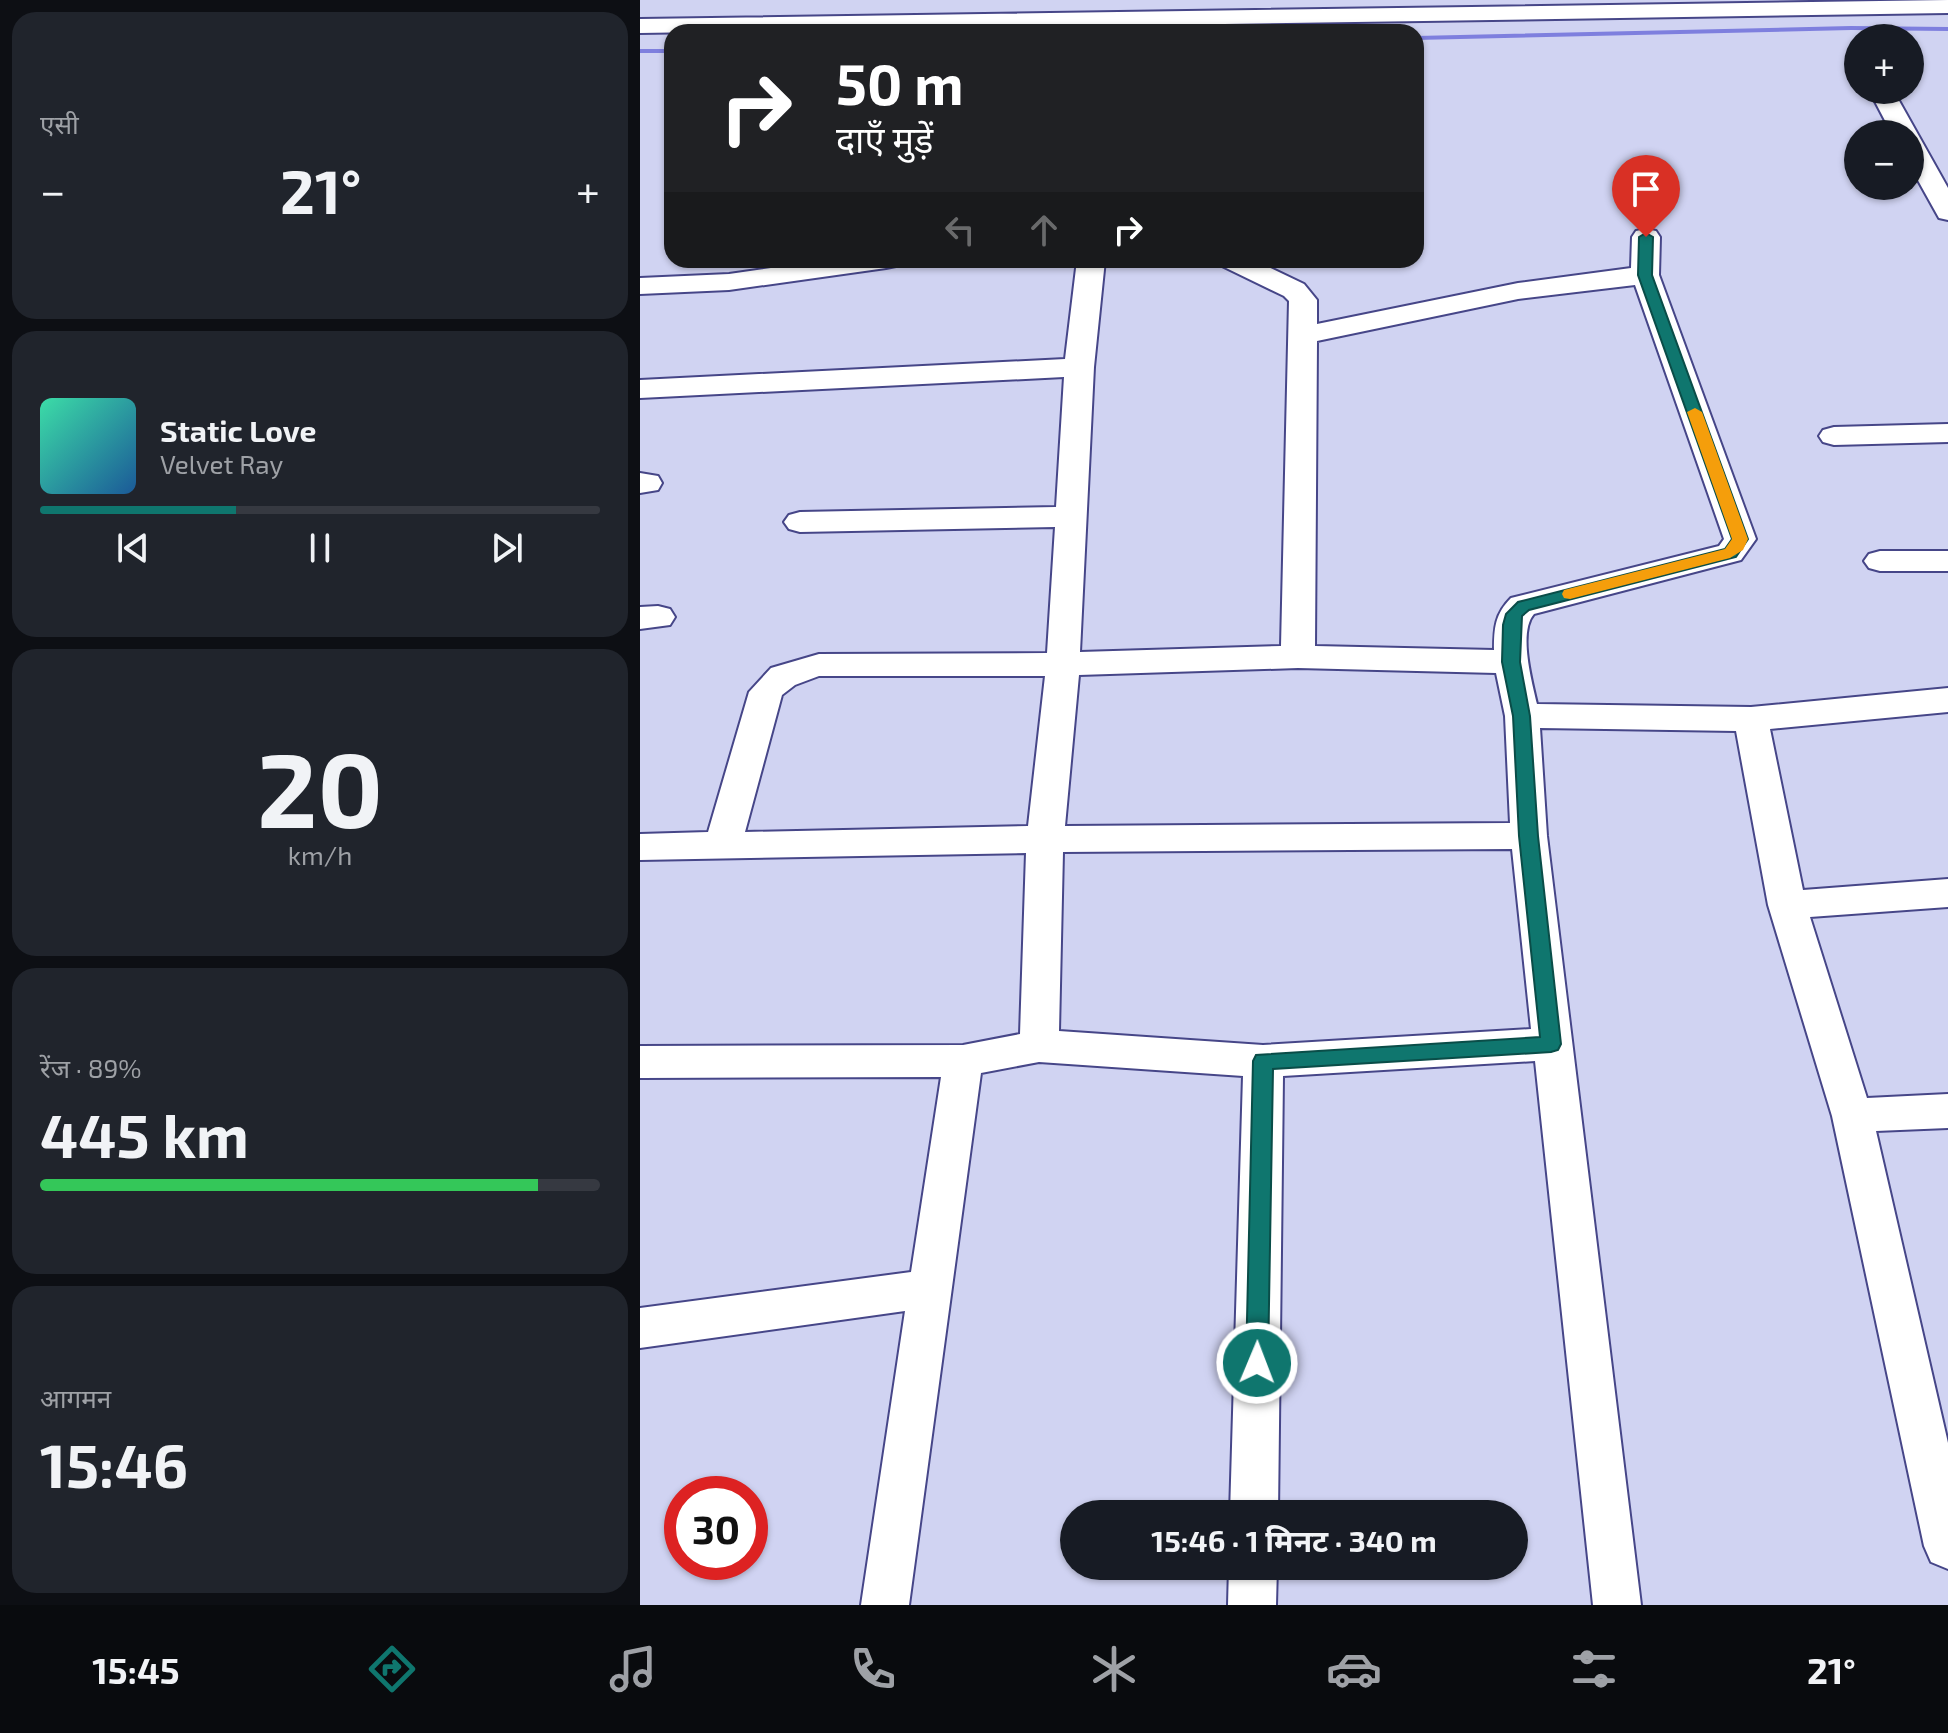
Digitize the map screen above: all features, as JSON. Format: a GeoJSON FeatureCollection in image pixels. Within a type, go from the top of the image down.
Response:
{"type":"FeatureCollection","features":[{"type":"Feature","properties":{"kind":"street"},"geometry":{"type":"LineString","coordinates":[[647,26],[657,0]]}},
{"type":"Feature","properties":{"kind":"street"},"geometry":{"type":"LineString","coordinates":[[1198,24],[1948,6]]}},
{"type":"Feature","properties":{"kind":"street"},"geometry":{"type":"LineString","coordinates":[[1924,168],[1948,212]]}},
{"type":"Feature","properties":{"kind":"street"},"geometry":{"type":"LineString","coordinates":[[1617,1605],[1551,1044],[1529,836],[1522,716],[1511,662],[1511,625],[1515,614],[1523,606],[1730,553],[1740,539],[1645,275],[1646,237]]}},
{"type":"Feature","properties":{"kind":"street"},"geometry":{"type":"LineString","coordinates":[[640,286],[729,282],[829,268]]}},
{"type":"Feature","properties":{"kind":"street"},"geometry":{"type":"LineString","coordinates":[[1039,1046],[1045,839],[1063,664],[1079,367],[1090,268]]}},
{"type":"Feature","properties":{"kind":"street"},"geometry":{"type":"LineString","coordinates":[[1249,268],[1294,290],[1303,300],[1298,657]]}},
{"type":"Feature","properties":{"kind":"street"},"geometry":{"type":"LineString","coordinates":[[1303,335],[1518,291],[1645,275]]}},
{"type":"Feature","properties":{"kind":"street"},"geometry":{"type":"LineString","coordinates":[[640,389],[1079,367]]}},
{"type":"Feature","properties":{"kind":"street"},"geometry":{"type":"LineString","coordinates":[[1834,436],[1948,433]]}},
{"type":"Feature","properties":{"kind":"street"},"geometry":{"type":"LineString","coordinates":[[800,522],[1073,517]]}},
{"type":"Feature","properties":{"kind":"street"},"geometry":{"type":"LineString","coordinates":[[1880,561],[1948,561]]}},
{"type":"Feature","properties":{"kind":"street"},"geometry":{"type":"LineString","coordinates":[[722,847],[766,692],[774,681],[790,672],[819,665],[1063,664],[1298,657],[1511,662]]}},
{"type":"Feature","properties":{"kind":"street"},"geometry":{"type":"LineString","coordinates":[[1522,716],[1751,719],[1948,700]]}},
{"type":"Feature","properties":{"kind":"street"},"geometry":{"type":"LineString","coordinates":[[1751,719],[1787,905],[1852,1116],[1948,1546]]}},
{"type":"Feature","properties":{"kind":"street"},"geometry":{"type":"LineString","coordinates":[[640,847],[1045,839],[1529,836]]}},
{"type":"Feature","properties":{"kind":"street"},"geometry":{"type":"LineString","coordinates":[[1787,905],[1948,893]]}},
{"type":"Feature","properties":{"kind":"street"},"geometry":{"type":"LineString","coordinates":[[640,1062],[963,1061],[1039,1046],[1263,1061],[1551,1044]]}},
{"type":"Feature","properties":{"kind":"street"},"geometry":{"type":"LineString","coordinates":[[885,1605],[963,1061]]}},
{"type":"Feature","properties":{"kind":"street"},"geometry":{"type":"LineString","coordinates":[[1254,1500],[1263,1061]]}},
{"type":"Feature","properties":{"kind":"street"},"geometry":{"type":"LineString","coordinates":[[1852,1116],[1948,1111]]}},
{"type":"Feature","properties":{"kind":"street"},"geometry":{"type":"LineString","coordinates":[[640,1328],[931,1288]]}},
{"type":"Feature","properties":{"kind":"street"},"geometry":{"type":"LineString","coordinates":[[1252,1605],[1253,1580]]}},
{"type":"Feature","properties":{"kind":"waterway"},"geometry":{"type":"LineString","coordinates":[[1424,38],[1851,28],[1948,29]]}},
{"type":"Feature","properties":{"kind":"waterway"},"geometry":{"type":"LineString","coordinates":[[640,51],[664,51]]}},
{"type":"Feature","properties":{"kind":"slow traffic"},"geometry":{"type":"LineString","coordinates":[[1570,594],[1730,553],[1737,547],[1740,539],[1695,412]]}},
{"type":"Feature","properties":{"kind":"route"},"geometry":{"type":"LineString","coordinates":[[1257,1363],[1263,1061],[1551,1044],[1529,836],[1522,716],[1511,662],[1511,625],[1515,614],[1523,606],[1730,553],[1740,539],[1645,275],[1646,237]]}}]}
